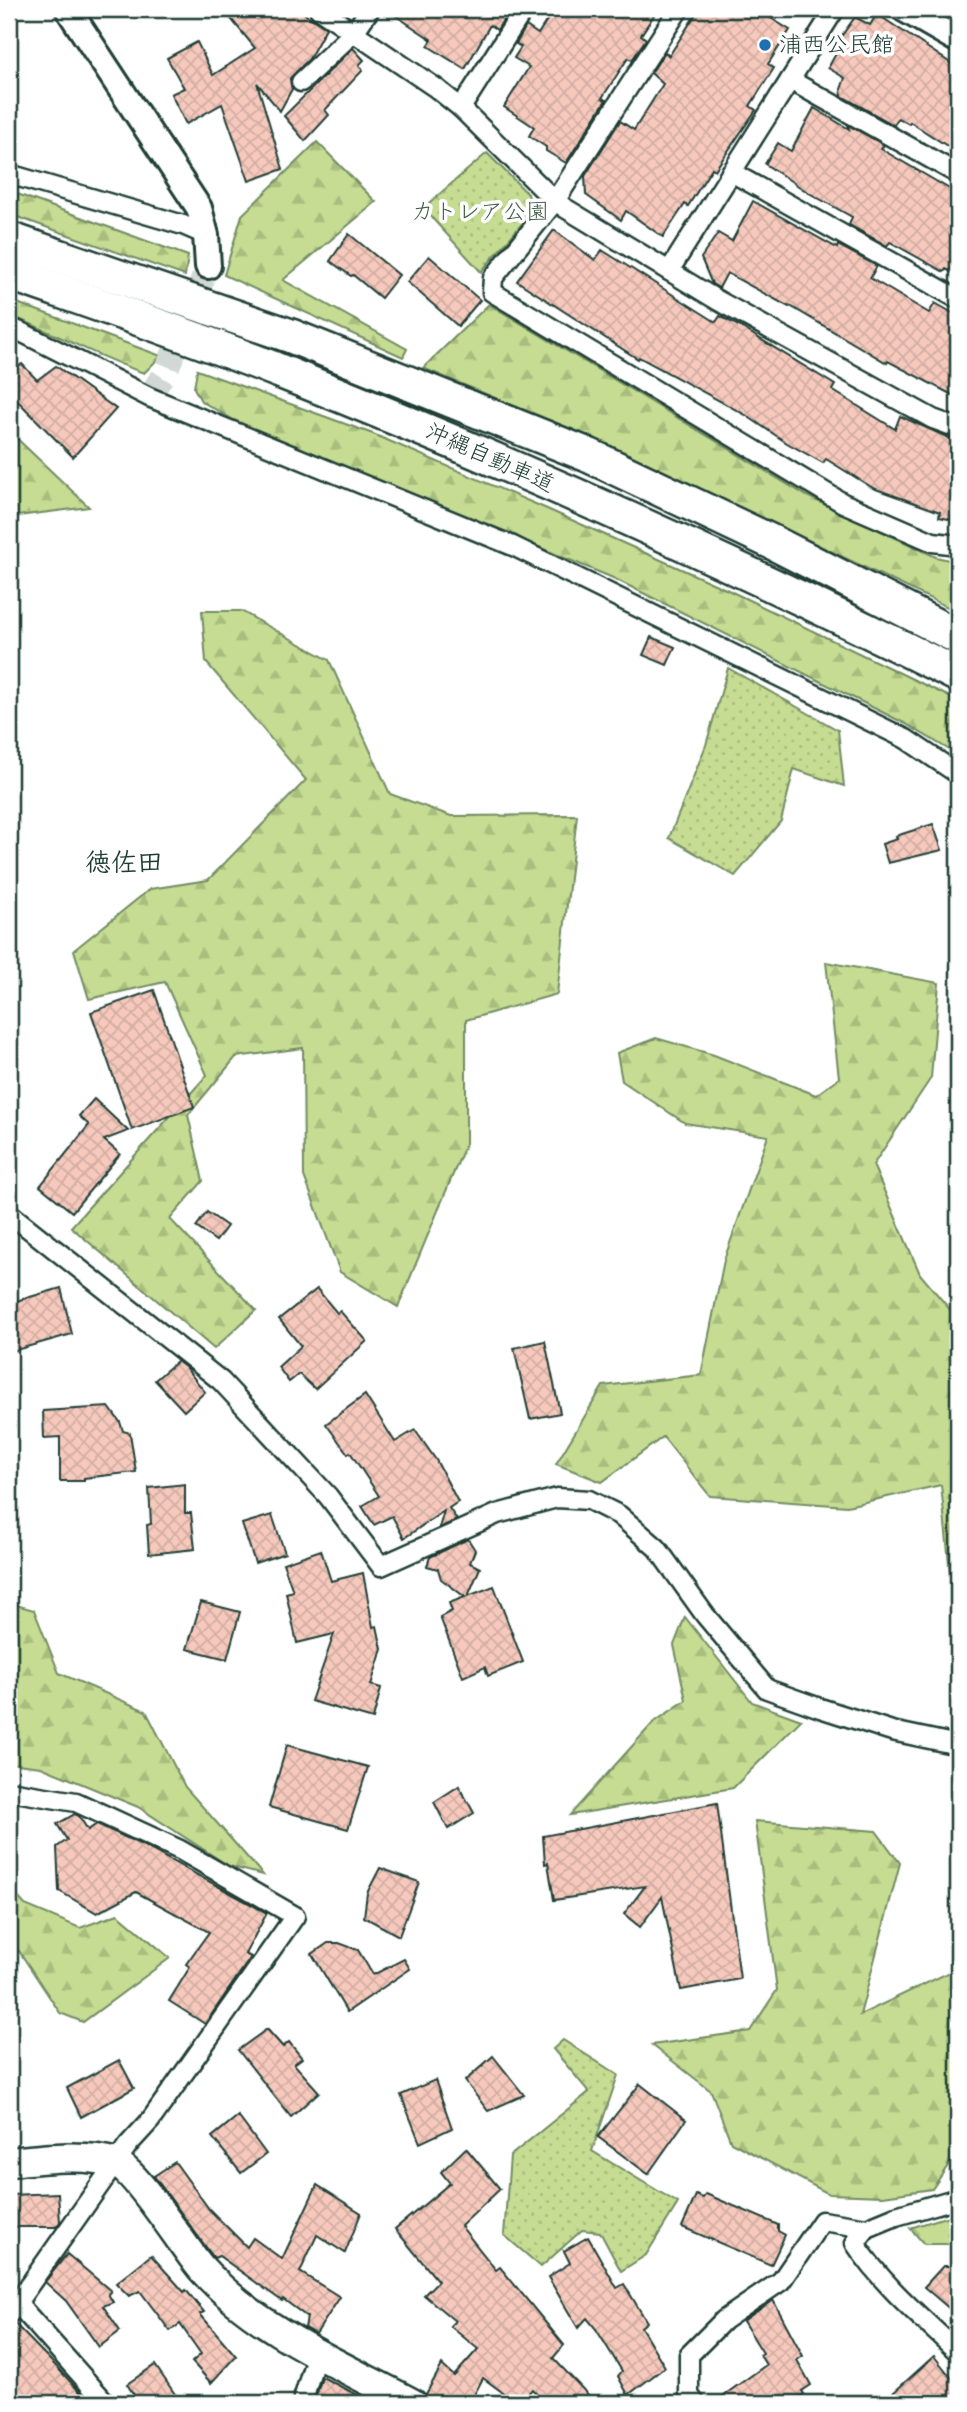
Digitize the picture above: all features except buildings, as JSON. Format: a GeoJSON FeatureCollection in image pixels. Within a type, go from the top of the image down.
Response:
{"type":"FeatureCollection","features":[{"type":"Feature","properties":{"kind":"highway","name":"沖縄自動車道"},"geometry":{"type":"LineString","coordinates":[[9,239],[290,336],[588,455],[774,543],[958,637]]}},
{"type":"Feature","properties":{"kind":"highway","name":"沖縄自動車道"},"geometry":{"type":"LineString","coordinates":[[9,273],[206,343],[423,429],[700,550],[958,675]]}},
{"type":"Feature","properties":{"kind":"main road"},"geometry":{"type":"LineString","coordinates":[[9,2162],[74,2158],[116,2163],[133,2177],[203,2269],[231,2296],[278,2332],[412,2403]]}},
{"type":"Feature","properties":{"kind":"street"},"geometry":{"type":"LineString","coordinates":[[68,9],[198,208],[206,235],[208,266]]}},
{"type":"Feature","properties":{"kind":"street"},"geometry":{"type":"LineString","coordinates":[[318,9],[436,88],[461,108],[555,201],[717,300],[933,419],[958,428]]}},
{"type":"Feature","properties":{"kind":"street"},"geometry":{"type":"LineString","coordinates":[[301,82],[355,32],[370,9]]}},
{"type":"Feature","properties":{"kind":"street"},"geometry":{"type":"LineString","coordinates":[[461,108],[524,9]]}},
{"type":"Feature","properties":{"kind":"street"},"geometry":{"type":"LineString","coordinates":[[679,9],[555,201],[493,278],[492,292],[843,503],[933,542],[958,545]]}},
{"type":"Feature","properties":{"kind":"street"},"geometry":{"type":"LineString","coordinates":[[669,271],[835,9]]}},
{"type":"Feature","properties":{"kind":"street"},"geometry":{"type":"LineString","coordinates":[[904,9],[958,40]]}},
{"type":"Feature","properties":{"kind":"street"},"geometry":{"type":"LineString","coordinates":[[790,80],[958,174]]}},
{"type":"Feature","properties":{"kind":"street"},"geometry":{"type":"LineString","coordinates":[[731,172],[958,299]]}},
{"type":"Feature","properties":{"kind":"street"},"geometry":{"type":"LineString","coordinates":[[9,174],[183,225],[206,235]]}},
{"type":"Feature","properties":{"kind":"street"},"geometry":{"type":"LineString","coordinates":[[9,327],[149,397],[513,546],[906,739],[958,774]]}},
{"type":"Feature","properties":{"kind":"street"},"geometry":{"type":"LineString","coordinates":[[9,1213],[221,1381],[328,1496],[381,1566],[497,1514],[557,1498],[589,1500],[620,1515],[657,1548],[705,1615],[767,1689],[892,1731],[958,1745]]}},
{"type":"Feature","properties":{"kind":"street"},"geometry":{"type":"LineString","coordinates":[[9,1791],[76,1801],[180,1850],[295,1916],[13,2308],[106,2403]]}},
{"type":"Feature","properties":{"kind":"street"},"geometry":{"type":"LineString","coordinates":[[958,2198],[896,2216],[867,2228],[855,2243],[868,2263],[905,2305],[958,2352]]}},
{"type":"Feature","properties":{"kind":"street"},"geometry":{"type":"LineString","coordinates":[[695,2403],[689,2395],[689,2355],[724,2320],[781,2281],[822,2221],[867,2228]]}},
{"type":"Feature","properties":{"kind":"street"},"geometry":{"type":"LineString","coordinates":[[302,2403],[317,2353]]}},
{"type":"Feature","properties":{"kind":"green space"},"geometry":{"type":"Polygon","coordinates":[[[317,142],[376,202],[283,280],[407,349],[403,357],[224,275],[242,215],[317,142]]]}},
{"type":"Feature","properties":{"kind":"green space","name":"カトレア公園"},"geometry":{"type":"Polygon","coordinates":[[[487,153],[528,194],[532,212],[481,272],[423,208],[487,153]]]}},
{"type":"Feature","properties":{"kind":"green space"},"geometry":{"type":"Polygon","coordinates":[[[9,191],[188,256],[185,276],[9,214],[9,191]]]}},
{"type":"Feature","properties":{"kind":"green space"},"geometry":{"type":"Polygon","coordinates":[[[9,300],[161,356],[144,373],[9,315],[9,300]]]}},
{"type":"Feature","properties":{"kind":"green space"},"geometry":{"type":"Polygon","coordinates":[[[489,304],[807,496],[936,557],[958,562],[958,612],[607,444],[423,368],[489,304]]]}},
{"type":"Feature","properties":{"kind":"green space"},"geometry":{"type":"Polygon","coordinates":[[[197,370],[373,434],[547,509],[728,590],[958,701],[958,755],[906,724],[613,578],[234,420],[201,401],[194,388],[197,370]]]}},
{"type":"Feature","properties":{"kind":"green space"},"geometry":{"type":"Polygon","coordinates":[[[9,431],[89,507],[9,517],[9,431]]]}},
{"type":"Feature","properties":{"kind":"green space"},"geometry":{"type":"Polygon","coordinates":[[[202,611],[241,611],[329,660],[390,794],[451,816],[577,815],[557,994],[466,1020],[466,1143],[398,1307],[340,1272],[304,1176],[303,1048],[236,1057],[188,1115],[203,1181],[170,1219],[256,1310],[214,1349],[71,1227],[207,1075],[165,982],[89,999],[74,950],[150,889],[208,880],[306,780],[206,662],[202,611]]]}},
{"type":"Feature","properties":{"kind":"green space"},"geometry":{"type":"Polygon","coordinates":[[[728,668],[838,730],[844,786],[794,769],[781,821],[735,876],[669,838],[706,745],[728,668]]]}},
{"type":"Feature","properties":{"kind":"green space"},"geometry":{"type":"Polygon","coordinates":[[[826,962],[939,983],[931,1078],[873,1165],[920,1274],[958,1319],[958,1571],[950,1572],[941,1485],[847,1506],[710,1496],[663,1437],[602,1482],[556,1464],[603,1386],[701,1375],[724,1260],[768,1136],[685,1123],[622,1081],[617,1053],[656,1038],[714,1055],[816,1095],[839,1078],[826,962]]]}},
{"type":"Feature","properties":{"kind":"green space"},"geometry":{"type":"Polygon","coordinates":[[[9,1603],[34,1610],[59,1673],[146,1711],[185,1787],[263,1875],[229,1866],[138,1807],[41,1767],[9,1763],[9,1603]]]}},
{"type":"Feature","properties":{"kind":"green space"},"geometry":{"type":"Polygon","coordinates":[[[685,1617],[752,1702],[801,1720],[733,1788],[570,1815],[653,1723],[686,1700],[674,1645],[685,1617]]]}},
{"type":"Feature","properties":{"kind":"green space"},"geometry":{"type":"Polygon","coordinates":[[[755,1821],[876,1831],[900,1863],[860,2015],[958,1968],[958,2151],[932,2189],[883,2196],[829,2194],[731,2142],[711,2091],[652,2045],[750,2031],[777,1990],[755,1821]]]}},
{"type":"Feature","properties":{"kind":"green space"},"geometry":{"type":"Polygon","coordinates":[[[9,1887],[25,1905],[80,1928],[118,1914],[170,1958],[83,2022],[60,2013],[19,1951],[9,1950],[9,1887]]]}},
{"type":"Feature","properties":{"kind":"green space"},"geometry":{"type":"Polygon","coordinates":[[[563,2040],[618,2075],[592,2151],[678,2203],[646,2255],[621,2271],[600,2232],[582,2230],[541,2267],[504,2235],[510,2156],[589,2092],[553,2049],[563,2040]]]}},
{"type":"Feature","properties":{"kind":"green space"},"geometry":{"type":"Polygon","coordinates":[[[958,2213],[958,2244],[924,2244],[910,2228],[958,2213]]]}},
{"type":"Feature","properties":{"kind":"tunnel"},"geometry":{"type":"LineString","coordinates":[[149,397],[167,369],[208,266]]}},
{"type":"Feature","properties":{"kind":"place","name":"浦西公民館"},"geometry":{"type":"Point","coordinates":[765,45]}},
{"type":"Feature","properties":{"kind":"district","name":"徳佐田"},"geometry":{"type":"Point","coordinates":[124,863]}}]}
